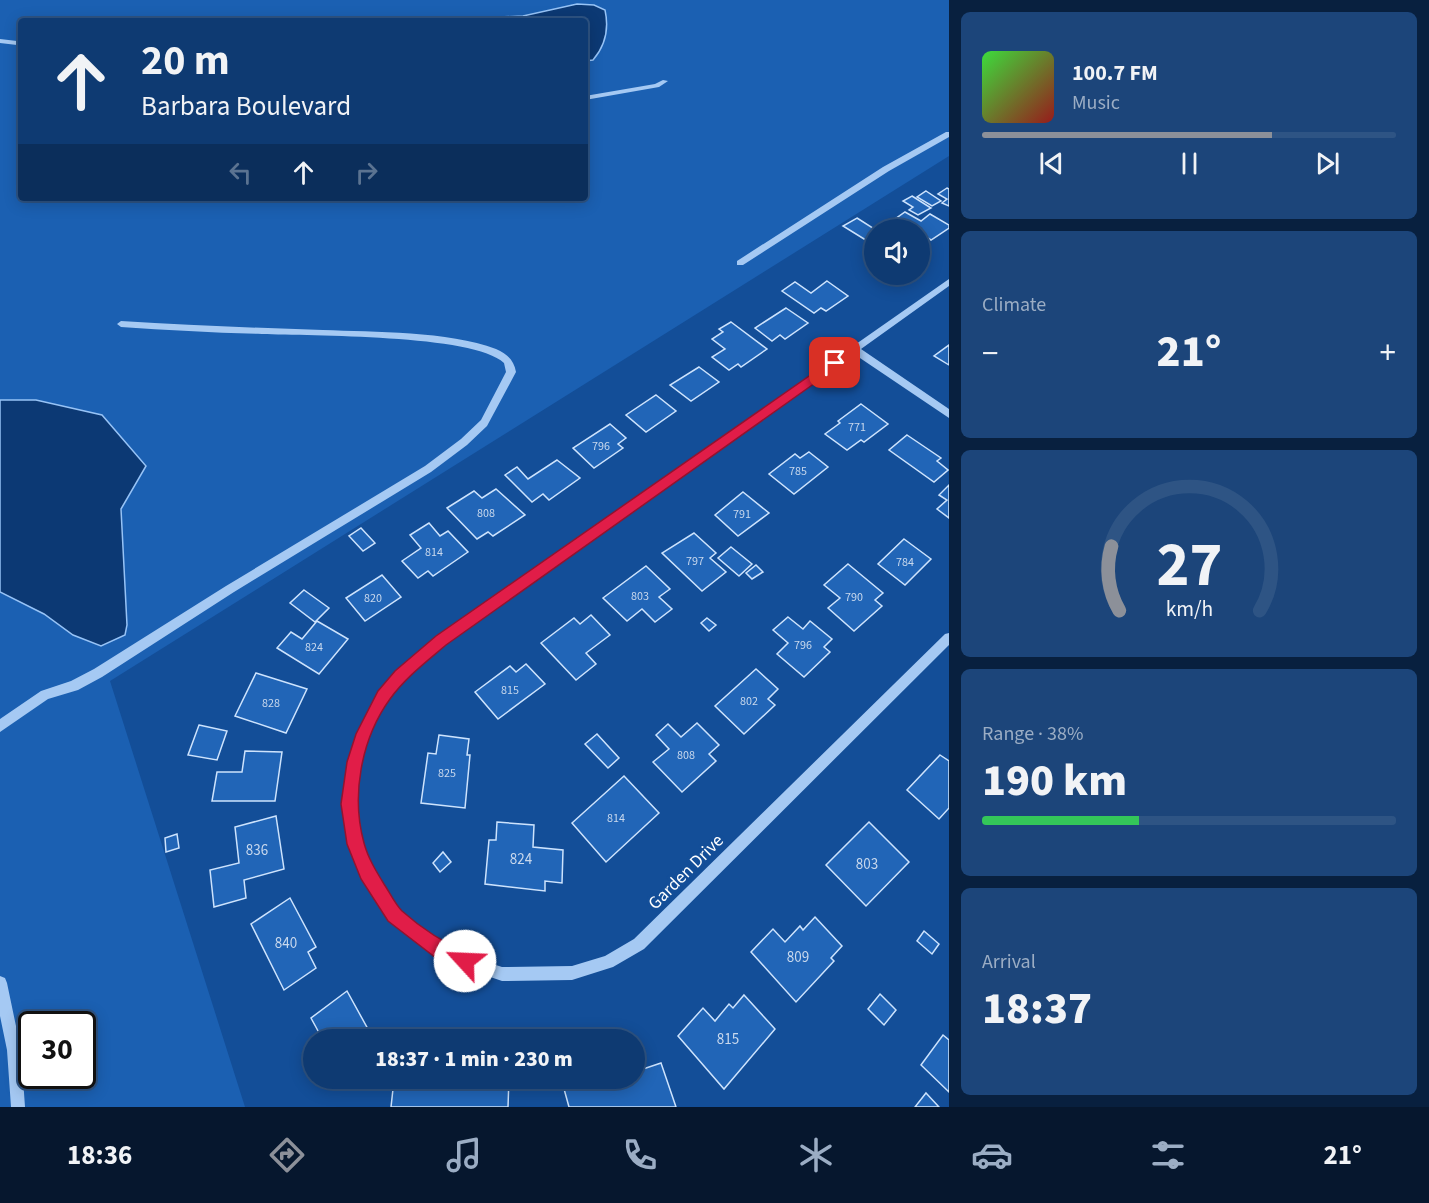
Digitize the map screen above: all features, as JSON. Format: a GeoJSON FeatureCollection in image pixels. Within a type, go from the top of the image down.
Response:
{"type":"FeatureCollection","features":[{"type":"Feature","properties":{"kind":"street"},"geometry":{"type":"LineString","coordinates":[[0,41],[17,43]]}},
{"type":"Feature","properties":{"kind":"street"},"geometry":{"type":"LineString","coordinates":[[588,98],[657,86],[664,81]]}},
{"type":"Feature","properties":{"kind":"street"},"geometry":{"type":"LineString","coordinates":[[740,263],[886,169],[949,134]]}},
{"type":"Feature","properties":{"kind":"street"},"geometry":{"type":"LineString","coordinates":[[949,282],[854,350],[949,414]]}},
{"type":"Feature","properties":{"kind":"street"},"geometry":{"type":"LineString","coordinates":[[0,726],[45,695],[74,686],[98,673],[230,588],[428,469],[464,442],[484,423],[511,372],[511,365],[504,357],[492,352],[437,342],[366,335],[223,331],[121,324]]}},
{"type":"Feature","properties":{"kind":"street","name":"Garden Drive"},"geometry":{"type":"LineString","coordinates":[[854,350],[441,641],[400,676],[383,696],[363,734],[354,762],[349,804],[356,844],[367,873],[394,915],[446,954],[502,974],[572,973],[608,962],[639,944],[949,638]]}},
{"type":"Feature","properties":{"kind":"street"},"geometry":{"type":"LineString","coordinates":[[0,983],[14,1050],[18,1107]]}},
{"type":"Feature","properties":{"kind":"shaded area"},"geometry":{"type":"Polygon","coordinates":[[[0,0],[949,0],[949,156],[110,681],[245,1107],[0,1107],[0,0]]]}},
{"type":"Feature","properties":{"kind":"shaded area"},"geometry":{"type":"Polygon","coordinates":[[[577,4],[594,5],[605,10],[605,36],[593,60],[588,61],[588,18],[477,18],[523,16],[577,4]]]}},
{"type":"Feature","properties":{"kind":"shaded area"},"geometry":{"type":"Polygon","coordinates":[[[0,400],[36,400],[102,415],[146,466],[121,509],[127,625],[125,635],[101,646],[73,635],[44,614],[0,592],[0,400]]]}},
{"type":"Feature","properties":{"kind":"building"},"geometry":{"type":"Polygon","coordinates":[[[949,189],[949,206],[942,203],[947,199],[938,194],[949,189]]]}},
{"type":"Feature","properties":{"kind":"building"},"geometry":{"type":"Polygon","coordinates":[[[926,191],[941,201],[932,206],[917,197],[926,191]]]}},
{"type":"Feature","properties":{"kind":"building"},"geometry":{"type":"Polygon","coordinates":[[[912,196],[931,208],[918,215],[909,210],[913,207],[903,201],[912,196]]]}},
{"type":"Feature","properties":{"kind":"building"},"geometry":{"type":"Polygon","coordinates":[[[905,212],[917,219],[895,219],[905,212]]]}},
{"type":"Feature","properties":{"kind":"building"},"geometry":{"type":"Polygon","coordinates":[[[930,214],[949,225],[949,228],[931,240],[930,219],[924,219],[930,214]]]}},
{"type":"Feature","properties":{"kind":"building"},"geometry":{"type":"Polygon","coordinates":[[[857,218],[864,222],[864,239],[843,226],[857,218]]]}},
{"type":"Feature","properties":{"kind":"building"},"geometry":{"type":"Polygon","coordinates":[[[827,281],[848,296],[826,311],[821,308],[814,313],[782,291],[795,282],[811,293],[827,281]]]}},
{"type":"Feature","properties":{"kind":"building"},"geometry":{"type":"Polygon","coordinates":[[[786,308],[808,323],[785,339],[780,335],[772,341],[755,328],[786,308]]]}},
{"type":"Feature","properties":{"kind":"building"},"geometry":{"type":"Polygon","coordinates":[[[731,322],[767,349],[741,367],[738,364],[729,370],[712,357],[725,349],[712,339],[723,332],[719,329],[731,322]]]}},
{"type":"Feature","properties":{"kind":"building"},"geometry":{"type":"Polygon","coordinates":[[[949,345],[949,365],[934,356],[949,345]]]}},
{"type":"Feature","properties":{"kind":"building"},"geometry":{"type":"Polygon","coordinates":[[[699,367],[719,382],[691,401],[670,385],[699,367]]]}},
{"type":"Feature","properties":{"kind":"building"},"geometry":{"type":"Polygon","coordinates":[[[656,395],[676,411],[646,432],[626,415],[656,395]]]}},
{"type":"Feature","properties":{"kind":"building"},"geometry":{"type":"Polygon","coordinates":[[[861,404],[888,424],[864,442],[861,440],[847,450],[825,434],[861,404]]]}},
{"type":"Feature","properties":{"kind":"building"},"geometry":{"type":"Polygon","coordinates":[[[610,424],[626,438],[618,444],[623,448],[594,468],[573,448],[610,424]]]}},
{"type":"Feature","properties":{"kind":"building"},"geometry":{"type":"Polygon","coordinates":[[[907,435],[941,458],[937,461],[948,470],[934,482],[889,450],[907,435]]]}},
{"type":"Feature","properties":{"kind":"building"},"geometry":{"type":"Polygon","coordinates":[[[809,452],[828,467],[794,494],[769,474],[795,454],[800,458],[809,452]]]}},
{"type":"Feature","properties":{"kind":"building"},"geometry":{"type":"Polygon","coordinates":[[[557,460],[580,478],[549,500],[543,494],[532,502],[505,475],[517,467],[528,479],[557,460]]]}},
{"type":"Feature","properties":{"kind":"building"},"geometry":{"type":"Polygon","coordinates":[[[949,485],[949,518],[937,509],[947,500],[939,495],[949,485]]]}},
{"type":"Feature","properties":{"kind":"building"},"geometry":{"type":"Polygon","coordinates":[[[496,489],[525,515],[493,536],[488,532],[477,539],[447,508],[474,491],[482,498],[496,489]]]}},
{"type":"Feature","properties":{"kind":"building"},"geometry":{"type":"Polygon","coordinates":[[[743,492],[769,513],[738,536],[715,515],[743,492]]]}},
{"type":"Feature","properties":{"kind":"building"},"geometry":{"type":"Polygon","coordinates":[[[429,523],[440,536],[448,531],[468,552],[433,576],[428,571],[418,578],[402,561],[421,548],[410,535],[429,523]]]}},
{"type":"Feature","properties":{"kind":"building"},"geometry":{"type":"Polygon","coordinates":[[[361,528],[375,543],[363,551],[349,536],[361,528]]]}},
{"type":"Feature","properties":{"kind":"building"},"geometry":{"type":"Polygon","coordinates":[[[694,533],[716,553],[710,558],[726,572],[702,591],[662,553],[694,533]]]}},
{"type":"Feature","properties":{"kind":"building"},"geometry":{"type":"Polygon","coordinates":[[[904,539],[931,559],[905,585],[878,564],[904,539]]]}},
{"type":"Feature","properties":{"kind":"building"},"geometry":{"type":"Polygon","coordinates":[[[731,547],[752,564],[739,576],[718,558],[731,547]]]}},
{"type":"Feature","properties":{"kind":"building"},"geometry":{"type":"Polygon","coordinates":[[[848,564],[883,593],[875,600],[882,606],[854,631],[828,608],[840,598],[824,585],[848,564]]]}},
{"type":"Feature","properties":{"kind":"building"},"geometry":{"type":"Polygon","coordinates":[[[756,565],[763,572],[752,579],[746,573],[756,565]]]}},
{"type":"Feature","properties":{"kind":"building"},"geometry":{"type":"Polygon","coordinates":[[[646,566],[670,589],[659,597],[672,609],[655,622],[642,609],[627,621],[603,598],[646,566]]]}},
{"type":"Feature","properties":{"kind":"building"},"geometry":{"type":"Polygon","coordinates":[[[382,575],[401,597],[365,621],[346,598],[382,575]]]}},
{"type":"Feature","properties":{"kind":"building"},"geometry":{"type":"Polygon","coordinates":[[[304,590],[329,608],[315,622],[290,603],[304,590]]]}},
{"type":"Feature","properties":{"kind":"building"},"geometry":{"type":"Polygon","coordinates":[[[591,615],[610,635],[586,653],[596,664],[576,680],[541,643],[574,618],[580,624],[591,615]]]}},
{"type":"Feature","properties":{"kind":"building"},"geometry":{"type":"Polygon","coordinates":[[[788,617],[803,629],[810,621],[832,639],[824,647],[830,652],[804,677],[777,654],[788,643],[773,630],[788,617]]]}},
{"type":"Feature","properties":{"kind":"building"},"geometry":{"type":"Polygon","coordinates":[[[707,618],[716,625],[709,631],[701,623],[707,618]]]}},
{"type":"Feature","properties":{"kind":"building"},"geometry":{"type":"Polygon","coordinates":[[[317,621],[348,639],[319,674],[277,648],[291,632],[302,639],[317,621]]]}},
{"type":"Feature","properties":{"kind":"building"},"geometry":{"type":"Polygon","coordinates":[[[526,664],[545,684],[498,719],[475,692],[510,666],[516,672],[526,664]]]}},
{"type":"Feature","properties":{"kind":"building"},"geometry":{"type":"Polygon","coordinates":[[[756,669],[778,689],[768,699],[775,705],[744,734],[715,706],[756,669]]]}},
{"type":"Feature","properties":{"kind":"building"},"geometry":{"type":"Polygon","coordinates":[[[256,673],[307,689],[286,733],[235,716],[256,673]]]}},
{"type":"Feature","properties":{"kind":"building"},"geometry":{"type":"Polygon","coordinates":[[[697,723],[719,745],[709,754],[716,761],[682,792],[653,762],[669,749],[656,735],[668,724],[681,737],[697,723]]]}},
{"type":"Feature","properties":{"kind":"building"},"geometry":{"type":"Polygon","coordinates":[[[199,725],[227,731],[217,760],[188,755],[199,725]]]}},
{"type":"Feature","properties":{"kind":"building"},"geometry":{"type":"Polygon","coordinates":[[[597,734],[619,758],[608,768],[585,744],[597,734]]]}},
{"type":"Feature","properties":{"kind":"building"},"geometry":{"type":"Polygon","coordinates":[[[439,735],[469,739],[467,755],[470,755],[465,808],[421,803],[428,753],[436,754],[439,735]]]}},
{"type":"Feature","properties":{"kind":"building"},"geometry":{"type":"Polygon","coordinates":[[[245,751],[282,752],[275,801],[212,801],[217,772],[242,772],[245,751]]]}},
{"type":"Feature","properties":{"kind":"building"},"geometry":{"type":"Polygon","coordinates":[[[940,755],[949,761],[949,808],[939,819],[907,790],[940,755]]]}},
{"type":"Feature","properties":{"kind":"building"},"geometry":{"type":"Polygon","coordinates":[[[624,776],[659,813],[606,862],[572,823],[624,776]]]}},
{"type":"Feature","properties":{"kind":"building"},"geometry":{"type":"Polygon","coordinates":[[[276,816],[284,869],[244,880],[246,898],[214,907],[210,870],[239,863],[235,827],[276,816]]]}},
{"type":"Feature","properties":{"kind":"building"},"geometry":{"type":"Polygon","coordinates":[[[497,822],[534,825],[533,847],[563,850],[562,883],[545,881],[545,891],[485,884],[489,840],[496,840],[497,822]]]}},
{"type":"Feature","properties":{"kind":"building"},"geometry":{"type":"Polygon","coordinates":[[[869,822],[909,862],[866,906],[826,865],[869,822]]]}},
{"type":"Feature","properties":{"kind":"building"},"geometry":{"type":"Polygon","coordinates":[[[177,834],[179,848],[166,852],[165,838],[177,834]]]}},
{"type":"Feature","properties":{"kind":"building"},"geometry":{"type":"Polygon","coordinates":[[[443,852],[451,862],[440,872],[433,863],[443,852]]]}},
{"type":"Feature","properties":{"kind":"building"},"geometry":{"type":"Polygon","coordinates":[[[290,898],[316,947],[308,952],[316,968],[284,990],[251,924],[290,898]]]}},
{"type":"Feature","properties":{"kind":"building"},"geometry":{"type":"Polygon","coordinates":[[[815,917],[842,946],[831,958],[834,961],[796,1002],[751,952],[773,929],[785,942],[800,926],[803,930],[815,917]]]}},
{"type":"Feature","properties":{"kind":"building"},"geometry":{"type":"Polygon","coordinates":[[[924,931],[939,944],[932,954],[917,941],[924,931]]]}},
{"type":"Feature","properties":{"kind":"building"},"geometry":{"type":"Polygon","coordinates":[[[347,991],[368,1029],[317,1029],[311,1018],[347,991]]]}},
{"type":"Feature","properties":{"kind":"building"},"geometry":{"type":"Polygon","coordinates":[[[880,994],[896,1010],[884,1025],[868,1009],[880,994]]]}},
{"type":"Feature","properties":{"kind":"building"},"geometry":{"type":"Polygon","coordinates":[[[744,995],[775,1029],[724,1089],[678,1036],[703,1008],[715,1021],[729,1004],[733,1008],[744,995]]]}},
{"type":"Feature","properties":{"kind":"building"},"geometry":{"type":"Polygon","coordinates":[[[943,1035],[949,1040],[949,1092],[921,1065],[943,1035]]]}},
{"type":"Feature","properties":{"kind":"building"},"geometry":{"type":"Polygon","coordinates":[[[661,1063],[676,1107],[569,1107],[564,1089],[645,1089],[645,1068],[661,1063]]]}},
{"type":"Feature","properties":{"kind":"building"},"geometry":{"type":"Polygon","coordinates":[[[393,1089],[509,1089],[508,1107],[391,1107],[393,1089]]]}},
{"type":"Feature","properties":{"kind":"building"},"geometry":{"type":"Polygon","coordinates":[[[926,1093],[939,1107],[915,1107],[926,1093]]]}},
{"type":"Feature","properties":{"kind":"route"},"geometry":{"type":"LineString","coordinates":[[465,961],[446,954],[394,915],[367,873],[356,844],[349,804],[354,762],[363,734],[383,696],[400,676],[441,641],[835,363]]}}]}
